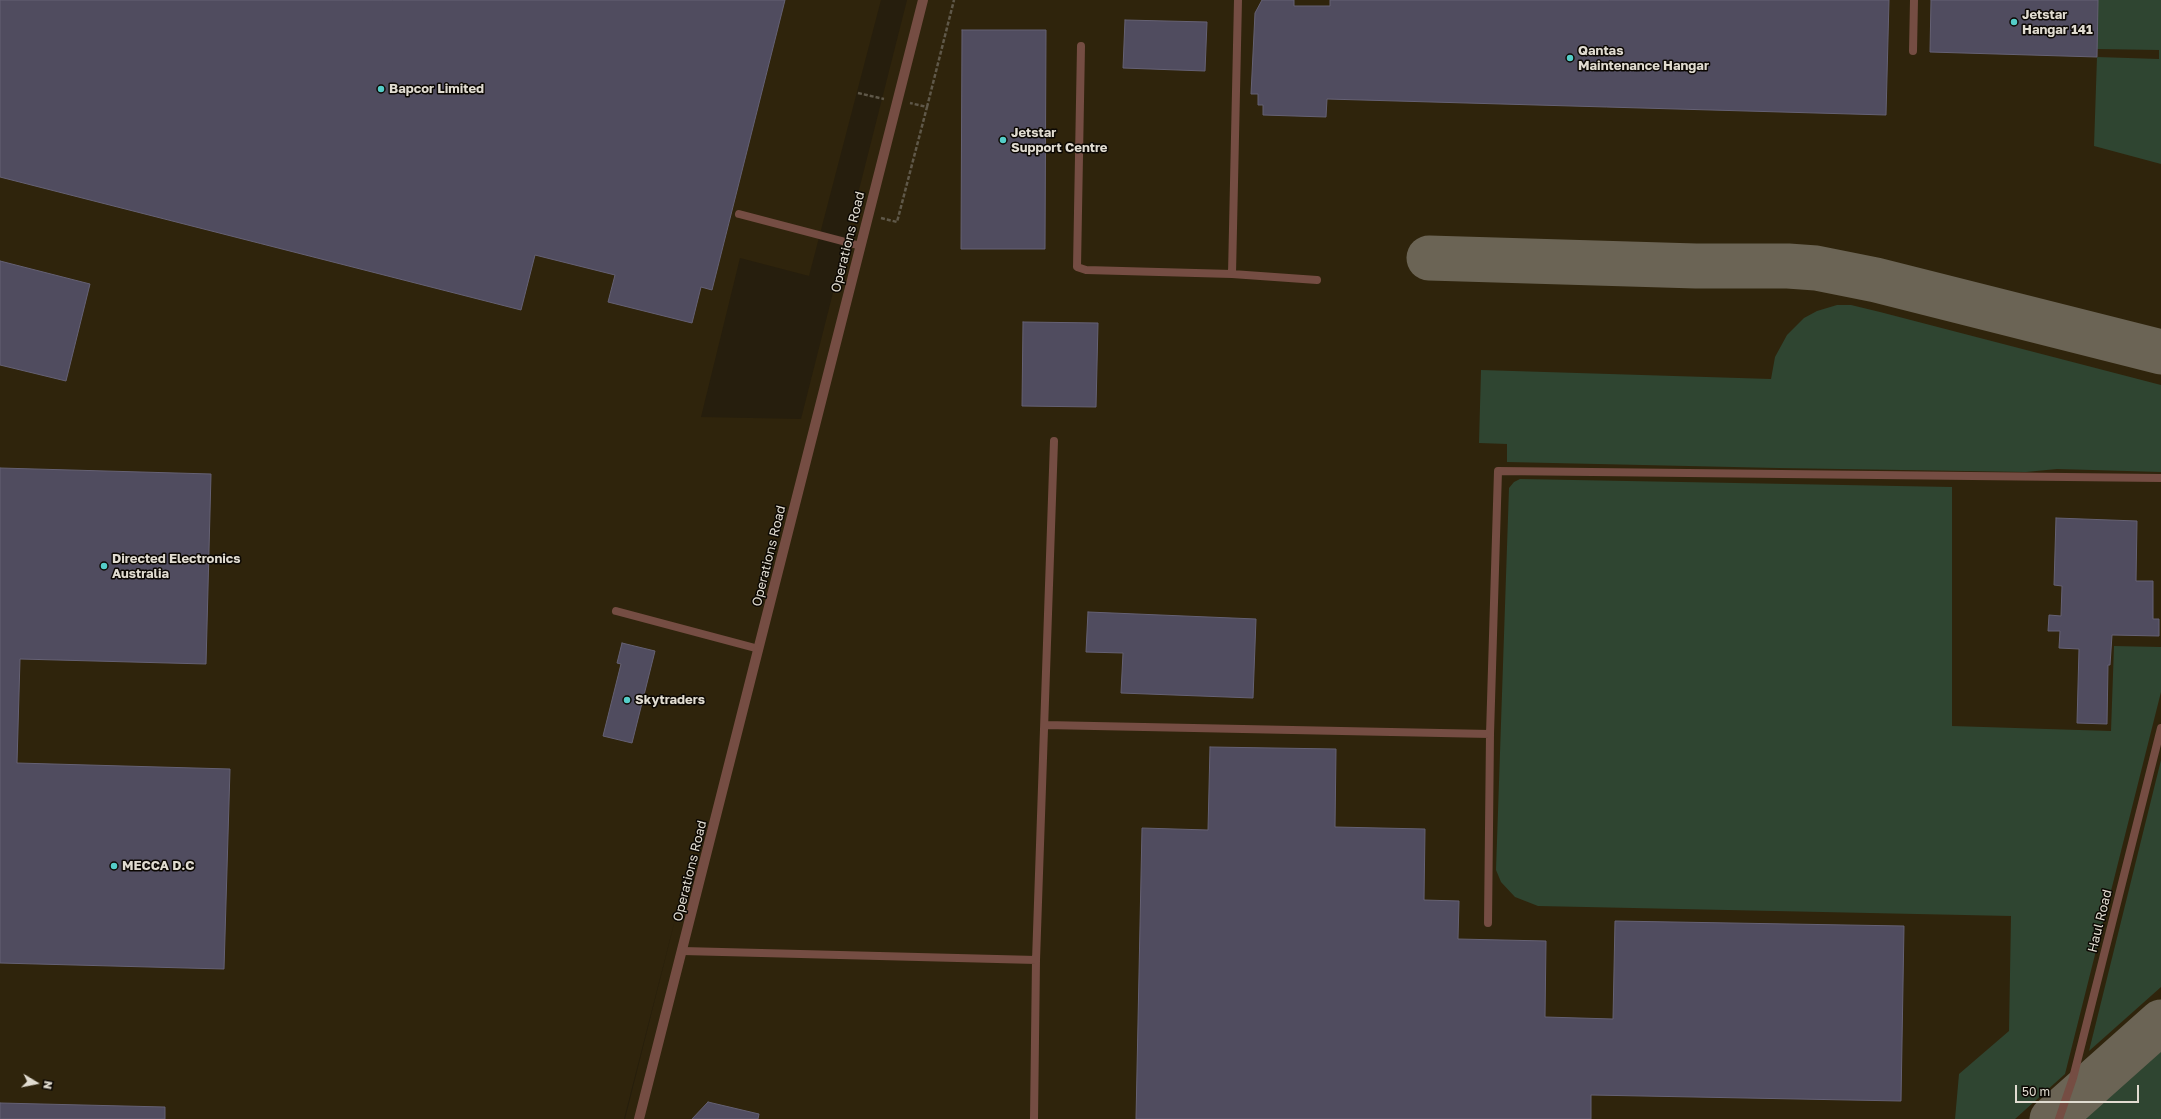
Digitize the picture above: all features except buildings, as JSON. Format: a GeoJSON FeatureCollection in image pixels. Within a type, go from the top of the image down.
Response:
{"type":"FeatureCollection","features":[{"type":"Feature","properties":{"kind":"street","name":"Operations Road"},"geometry":{"type":"LineString","coordinates":[[639,1119],[683,951],[923,0]]}},
{"type":"Feature","properties":{"kind":"lane"},"geometry":{"type":"LineString","coordinates":[[1232,274],[1238,0]]}},
{"type":"Feature","properties":{"kind":"lane"},"geometry":{"type":"LineString","coordinates":[[1912,51],[1914,0]]}},
{"type":"Feature","properties":{"kind":"lane"},"geometry":{"type":"LineString","coordinates":[[1081,46],[1077,267],[1086,270],[1232,274],[1317,280]]}},
{"type":"Feature","properties":{"kind":"lane"},"geometry":{"type":"LineString","coordinates":[[739,214],[861,246]]}},
{"type":"Feature","properties":{"kind":"lane"},"geometry":{"type":"LineString","coordinates":[[1034,1119],[1036,960],[1054,441]]}},
{"type":"Feature","properties":{"kind":"lane"},"geometry":{"type":"LineString","coordinates":[[1488,924],[1490,734],[1498,470],[2161,478]]}},
{"type":"Feature","properties":{"kind":"lane"},"geometry":{"type":"LineString","coordinates":[[616,611],[759,649]]}},
{"type":"Feature","properties":{"kind":"lane"},"geometry":{"type":"LineString","coordinates":[[1045,725],[1490,734]]}},
{"type":"Feature","properties":{"kind":"lane","name":"Haul Road"},"geometry":{"type":"LineString","coordinates":[[2059,1119],[2073,1078],[2161,728]]}},
{"type":"Feature","properties":{"kind":"lane"},"geometry":{"type":"LineString","coordinates":[[683,951],[1036,960]]}},
{"type":"Feature","properties":{"kind":"path"},"geometry":{"type":"LineString","coordinates":[[869,214],[897,222],[954,0]]}},
{"type":"Feature","properties":{"kind":"path"},"geometry":{"type":"LineString","coordinates":[[858,93],[879,99],[898,99],[927,107]]}},
{"type":"Feature","properties":{"kind":"shaded area"},"geometry":{"type":"Polygon","coordinates":[[[0,0],[881,0],[809,276],[740,258],[701,417],[801,419],[907,0],[2161,0],[2161,1119],[625,1119],[680,900],[624,1119],[0,1119],[0,0]]]}},
{"type":"Feature","properties":{"kind":"green space"},"geometry":{"type":"Polygon","coordinates":[[[2098,0],[2161,0],[2161,164],[2094,146],[2097,57],[2159,59],[2159,50],[2097,49],[2098,0]]]}},
{"type":"Feature","properties":{"kind":"green space"},"geometry":{"type":"Polygon","coordinates":[[[1837,305],[1851,305],[1880,312],[2161,385],[2161,472],[2057,469],[2026,472],[1507,462],[1507,444],[1479,443],[1481,370],[1771,379],[1775,357],[1787,335],[1804,318],[1817,311],[1837,305]]]}},
{"type":"Feature","properties":{"kind":"green space"},"geometry":{"type":"Polygon","coordinates":[[[1520,479],[1952,487],[1952,726],[2111,731],[2114,646],[2161,647],[2161,692],[2065,1074],[2015,1119],[1955,1119],[1959,1074],[2009,1031],[2011,916],[1538,906],[1515,897],[1501,882],[1496,870],[1509,488],[1514,482],[1520,479]]]}},
{"type":"Feature","properties":{"kind":"green space"},"geometry":{"type":"Polygon","coordinates":[[[2161,760],[2161,987],[2089,1051],[2161,760]]]}},
{"type":"Feature","properties":{"kind":"green space"},"geometry":{"type":"Polygon","coordinates":[[[2161,1048],[2161,1119],[2081,1119],[2161,1048]]]}},
{"type":"Feature","properties":{"kind":"taxiway"},"geometry":{"type":"LineString","coordinates":[[1429,258],[1696,266],[1788,266],[1816,268],[1876,280],[2161,352]]}},
{"type":"Feature","properties":{"kind":"taxiway"},"geometry":{"type":"LineString","coordinates":[[2052,1119],[2161,1022]]}},
{"type":"Feature","properties":{"kind":"place","name":"Jetstar Hangar 141"},"geometry":{"type":"Point","coordinates":[2014,22]}},
{"type":"Feature","properties":{"kind":"place","name":"Qantas Maintenance Hangar"},"geometry":{"type":"Point","coordinates":[1570,58]}},
{"type":"Feature","properties":{"kind":"place","name":"Bapcor Limited"},"geometry":{"type":"Point","coordinates":[381,89]}},
{"type":"Feature","properties":{"kind":"place","name":"Jetstar Support Centre"},"geometry":{"type":"Point","coordinates":[1003,140]}},
{"type":"Feature","properties":{"kind":"place","name":"Directed Electronics Australia"},"geometry":{"type":"Point","coordinates":[104,566]}},
{"type":"Feature","properties":{"kind":"place","name":"Skytraders"},"geometry":{"type":"Point","coordinates":[627,700]}},
{"type":"Feature","properties":{"kind":"place","name":"MECCA D.C"},"geometry":{"type":"Point","coordinates":[114,866]}}]}
